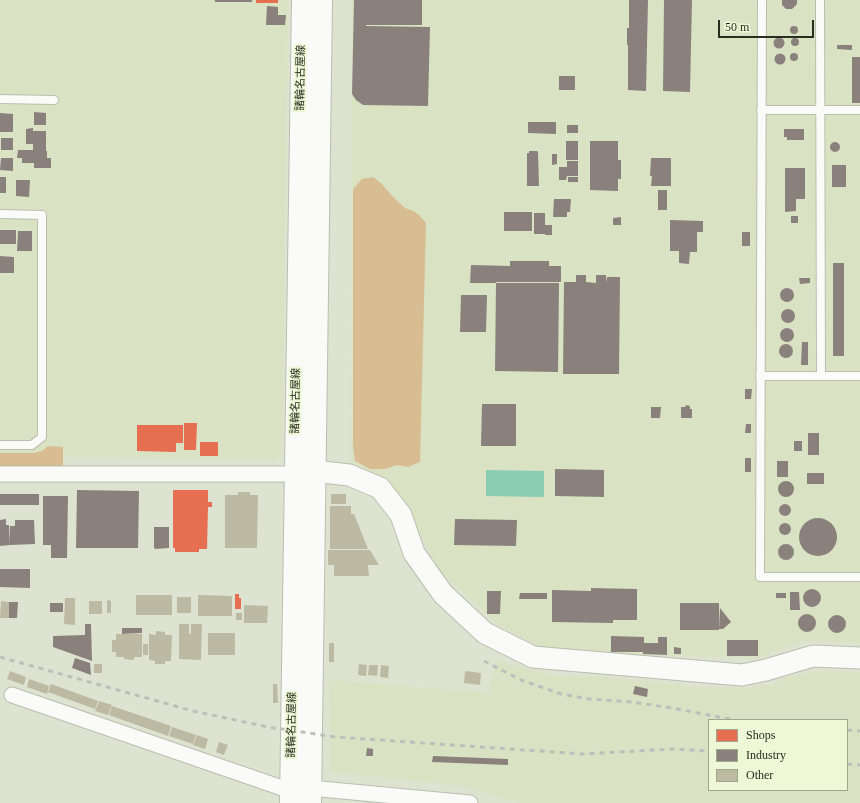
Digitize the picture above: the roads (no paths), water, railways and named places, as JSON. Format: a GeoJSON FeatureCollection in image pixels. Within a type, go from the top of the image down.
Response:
{"type":"FeatureCollection","features":[{"type":"Feature","properties":{"kind":"main road","name":"諸輪名古屋線"},"geometry":{"type":"LineString","coordinates":[[301,796],[305,473],[303,0]]}},
{"type":"Feature","properties":{"kind":"main road","name":"諸輪名古屋線"},"geometry":{"type":"LineString","coordinates":[[305,473],[322,0]]}},
{"type":"Feature","properties":{"kind":"street"},"geometry":{"type":"LineString","coordinates":[[0,474],[305,473],[349,475],[380,488],[401,515],[414,553],[444,594],[485,633],[533,657],[742,674],[766,670],[813,656],[860,658]]}},
{"type":"Feature","properties":{"kind":"street"},"geometry":{"type":"LineString","coordinates":[[12,695],[301,796],[470,803]]}},
{"type":"Feature","properties":{"kind":"lane"},"geometry":{"type":"LineString","coordinates":[[762,0],[760,577],[860,577]]}},
{"type":"Feature","properties":{"kind":"lane"},"geometry":{"type":"LineString","coordinates":[[820,0],[821,376]]}},
{"type":"Feature","properties":{"kind":"lane"},"geometry":{"type":"LineString","coordinates":[[0,99],[54,100]]}},
{"type":"Feature","properties":{"kind":"lane"},"geometry":{"type":"LineString","coordinates":[[761,110],[860,110]]}},
{"type":"Feature","properties":{"kind":"lane"},"geometry":{"type":"LineString","coordinates":[[0,214],[42,215],[42,437],[32,445],[0,445]]}},
{"type":"Feature","properties":{"kind":"lane"},"geometry":{"type":"LineString","coordinates":[[760,376],[860,376]]}},
{"type":"Feature","properties":{"kind":"railway"},"geometry":{"type":"LineString","coordinates":[[0,657],[193,711],[268,727],[336,737],[583,754],[673,749],[708,751]]}},
{"type":"Feature","properties":{"kind":"railway"},"geometry":{"type":"LineString","coordinates":[[484,661],[521,680],[561,694],[589,699],[632,702],[730,719]]}},
{"type":"Feature","properties":{"kind":"railway"},"geometry":{"type":"LineString","coordinates":[[848,730],[860,731]]}},
{"type":"Feature","properties":{"kind":"railway"},"geometry":{"type":"LineString","coordinates":[[848,764],[860,765]]}}]}
